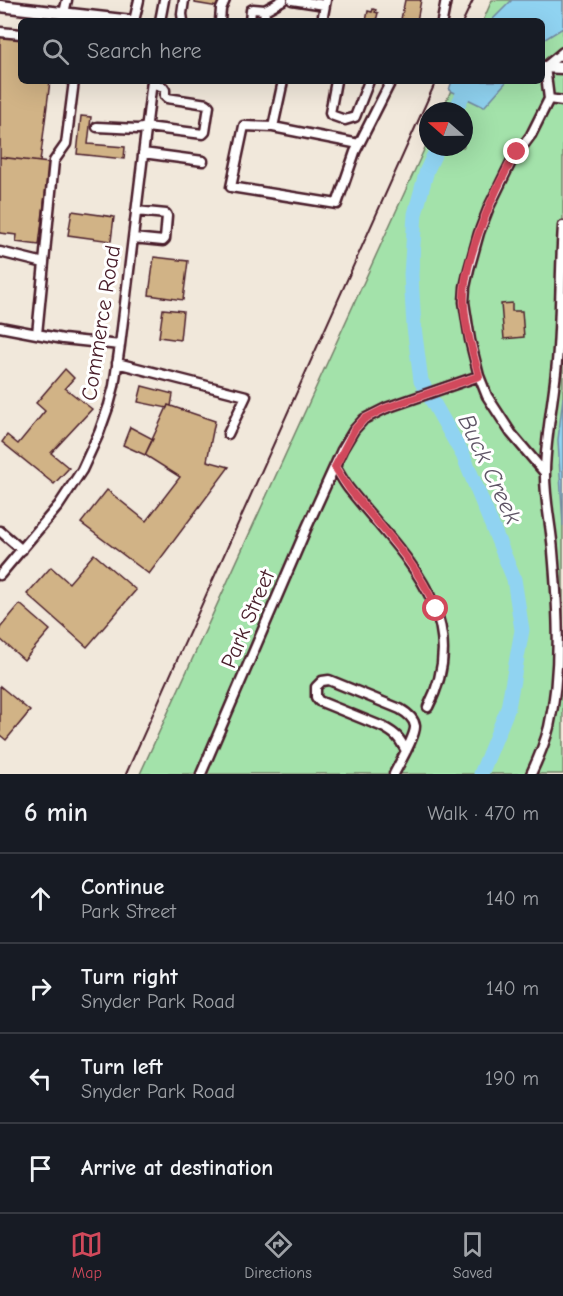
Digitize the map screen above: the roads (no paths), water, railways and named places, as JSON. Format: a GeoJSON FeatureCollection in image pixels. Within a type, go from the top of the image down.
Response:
{"type":"FeatureCollection","features":[{"type":"Feature","properties":{"kind":"main road"},"geometry":{"type":"LineString","coordinates":[[0,6],[107,18]]}},
{"type":"Feature","properties":{"kind":"main road"},"geometry":{"type":"LineString","coordinates":[[545,67],[563,68]]}},
{"type":"Feature","properties":{"kind":"street"},"geometry":{"type":"LineString","coordinates":[[64,13],[67,0]]}},
{"type":"Feature","properties":{"kind":"street"},"geometry":{"type":"LineString","coordinates":[[134,18],[139,0]]}},
{"type":"Feature","properties":{"kind":"street"},"geometry":{"type":"LineString","coordinates":[[161,18],[164,0]]}},
{"type":"Feature","properties":{"kind":"street"},"geometry":{"type":"LineString","coordinates":[[183,18],[184,0]]}},
{"type":"Feature","properties":{"kind":"street"},"geometry":{"type":"LineString","coordinates":[[220,18],[225,0]]}},
{"type":"Feature","properties":{"kind":"street"},"geometry":{"type":"LineString","coordinates":[[250,18],[251,10],[265,10],[283,0]]}},
{"type":"Feature","properties":{"kind":"street"},"geometry":{"type":"LineString","coordinates":[[292,0],[326,2],[323,18]]}},
{"type":"Feature","properties":{"kind":"street"},"geometry":{"type":"LineString","coordinates":[[443,18],[446,0]]}},
{"type":"Feature","properties":{"kind":"street"},"geometry":{"type":"LineString","coordinates":[[264,18],[265,10]]}},
{"type":"Feature","properties":{"kind":"street"},"geometry":{"type":"LineString","coordinates":[[0,32],[18,34]]}},
{"type":"Feature","properties":{"kind":"street"},"geometry":{"type":"LineString","coordinates":[[545,66],[563,52]]}},
{"type":"Feature","properties":{"kind":"street"},"geometry":{"type":"LineString","coordinates":[[545,73],[549,99],[531,135],[511,162],[489,207],[479,233],[465,287],[465,319],[479,376],[487,396],[511,432],[545,473]]}},
{"type":"Feature","properties":{"kind":"street"},"geometry":{"type":"LineString","coordinates":[[37,334],[54,161],[66,144],[74,84]]}},
{"type":"Feature","properties":{"kind":"street","name":"Commerce Road"},"geometry":{"type":"LineString","coordinates":[[0,575],[59,505],[85,464],[109,405],[120,345],[152,84]]}},
{"type":"Feature","properties":{"kind":"street"},"geometry":{"type":"LineString","coordinates":[[97,127],[138,129],[147,127],[203,134],[209,106],[167,98],[163,87],[156,84]]}},
{"type":"Feature","properties":{"kind":"street"},"geometry":{"type":"LineString","coordinates":[[273,127],[282,84]]}},
{"type":"Feature","properties":{"kind":"street"},"geometry":{"type":"LineString","coordinates":[[335,84],[330,113],[345,120],[355,117],[368,84]]}},
{"type":"Feature","properties":{"kind":"street"},"geometry":{"type":"LineString","coordinates":[[359,144],[273,127],[244,126],[231,187],[337,204],[359,144],[389,84]]}},
{"type":"Feature","properties":{"kind":"street"},"geometry":{"type":"LineString","coordinates":[[549,99],[563,101]]}},
{"type":"Feature","properties":{"kind":"street"},"geometry":{"type":"LineString","coordinates":[[143,153],[203,161]]}},
{"type":"Feature","properties":{"kind":"street"},"geometry":{"type":"LineString","coordinates":[[133,238],[163,241],[165,239],[167,216],[165,214],[136,211]]}},
{"type":"Feature","properties":{"kind":"street"},"geometry":{"type":"LineString","coordinates":[[531,774],[548,729],[556,675],[557,608],[545,473],[558,345],[563,226]]}},
{"type":"Feature","properties":{"kind":"street"},"geometry":{"type":"LineString","coordinates":[[0,252],[44,263]]}},
{"type":"Feature","properties":{"kind":"street"},"geometry":{"type":"LineString","coordinates":[[0,327],[74,340],[120,345]]}},
{"type":"Feature","properties":{"kind":"street"},"geometry":{"type":"LineString","coordinates":[[117,363],[246,396],[228,434]]}},
{"type":"Feature","properties":{"kind":"street","name":"Park Street"},"geometry":{"type":"LineString","coordinates":[[201,774],[307,527],[354,430],[364,419],[386,408],[479,376]]}},
{"type":"Feature","properties":{"kind":"street"},"geometry":{"type":"LineString","coordinates":[[335,467],[349,489],[415,569],[436,609],[442,640],[441,672],[428,707]]}},
{"type":"Feature","properties":{"kind":"street"},"geometry":{"type":"LineString","coordinates":[[0,531],[22,550]]}},
{"type":"Feature","properties":{"kind":"street"},"geometry":{"type":"LineString","coordinates":[[394,774],[406,751],[415,733],[416,727],[409,714],[328,680],[322,681],[316,687],[318,701],[383,727],[396,735],[406,751]]}},
{"type":"Feature","properties":{"kind":"water"},"geometry":{"type":"Polygon","coordinates":[[[512,0],[563,0],[563,28],[545,39],[545,18],[494,18],[512,0]]]}},
{"type":"Feature","properties":{"kind":"water"},"geometry":{"type":"Polygon","coordinates":[[[451,84],[504,84],[484,107],[449,90],[451,84]]]}},
{"type":"Feature","properties":{"kind":"water"},"geometry":{"type":"Polygon","coordinates":[[[563,397],[563,526],[558,440],[563,397]]]}},
{"type":"Feature","properties":{"kind":"waterway","name":"Buck Creek"},"geometry":{"type":"LineString","coordinates":[[459,102],[469,84]]}},
{"type":"Feature","properties":{"kind":"waterway","name":"Buck Creek"},"geometry":{"type":"LineString","coordinates":[[434,156],[427,170],[415,214],[411,275],[414,327],[421,381],[463,455],[514,579],[522,630],[508,708],[481,774]]}},
{"type":"Feature","properties":{"kind":"railway"},"geometry":{"type":"LineString","coordinates":[[464,18],[473,0]]}},
{"type":"Feature","properties":{"kind":"railway"},"geometry":{"type":"LineString","coordinates":[[126,774],[435,84]]}}]}
